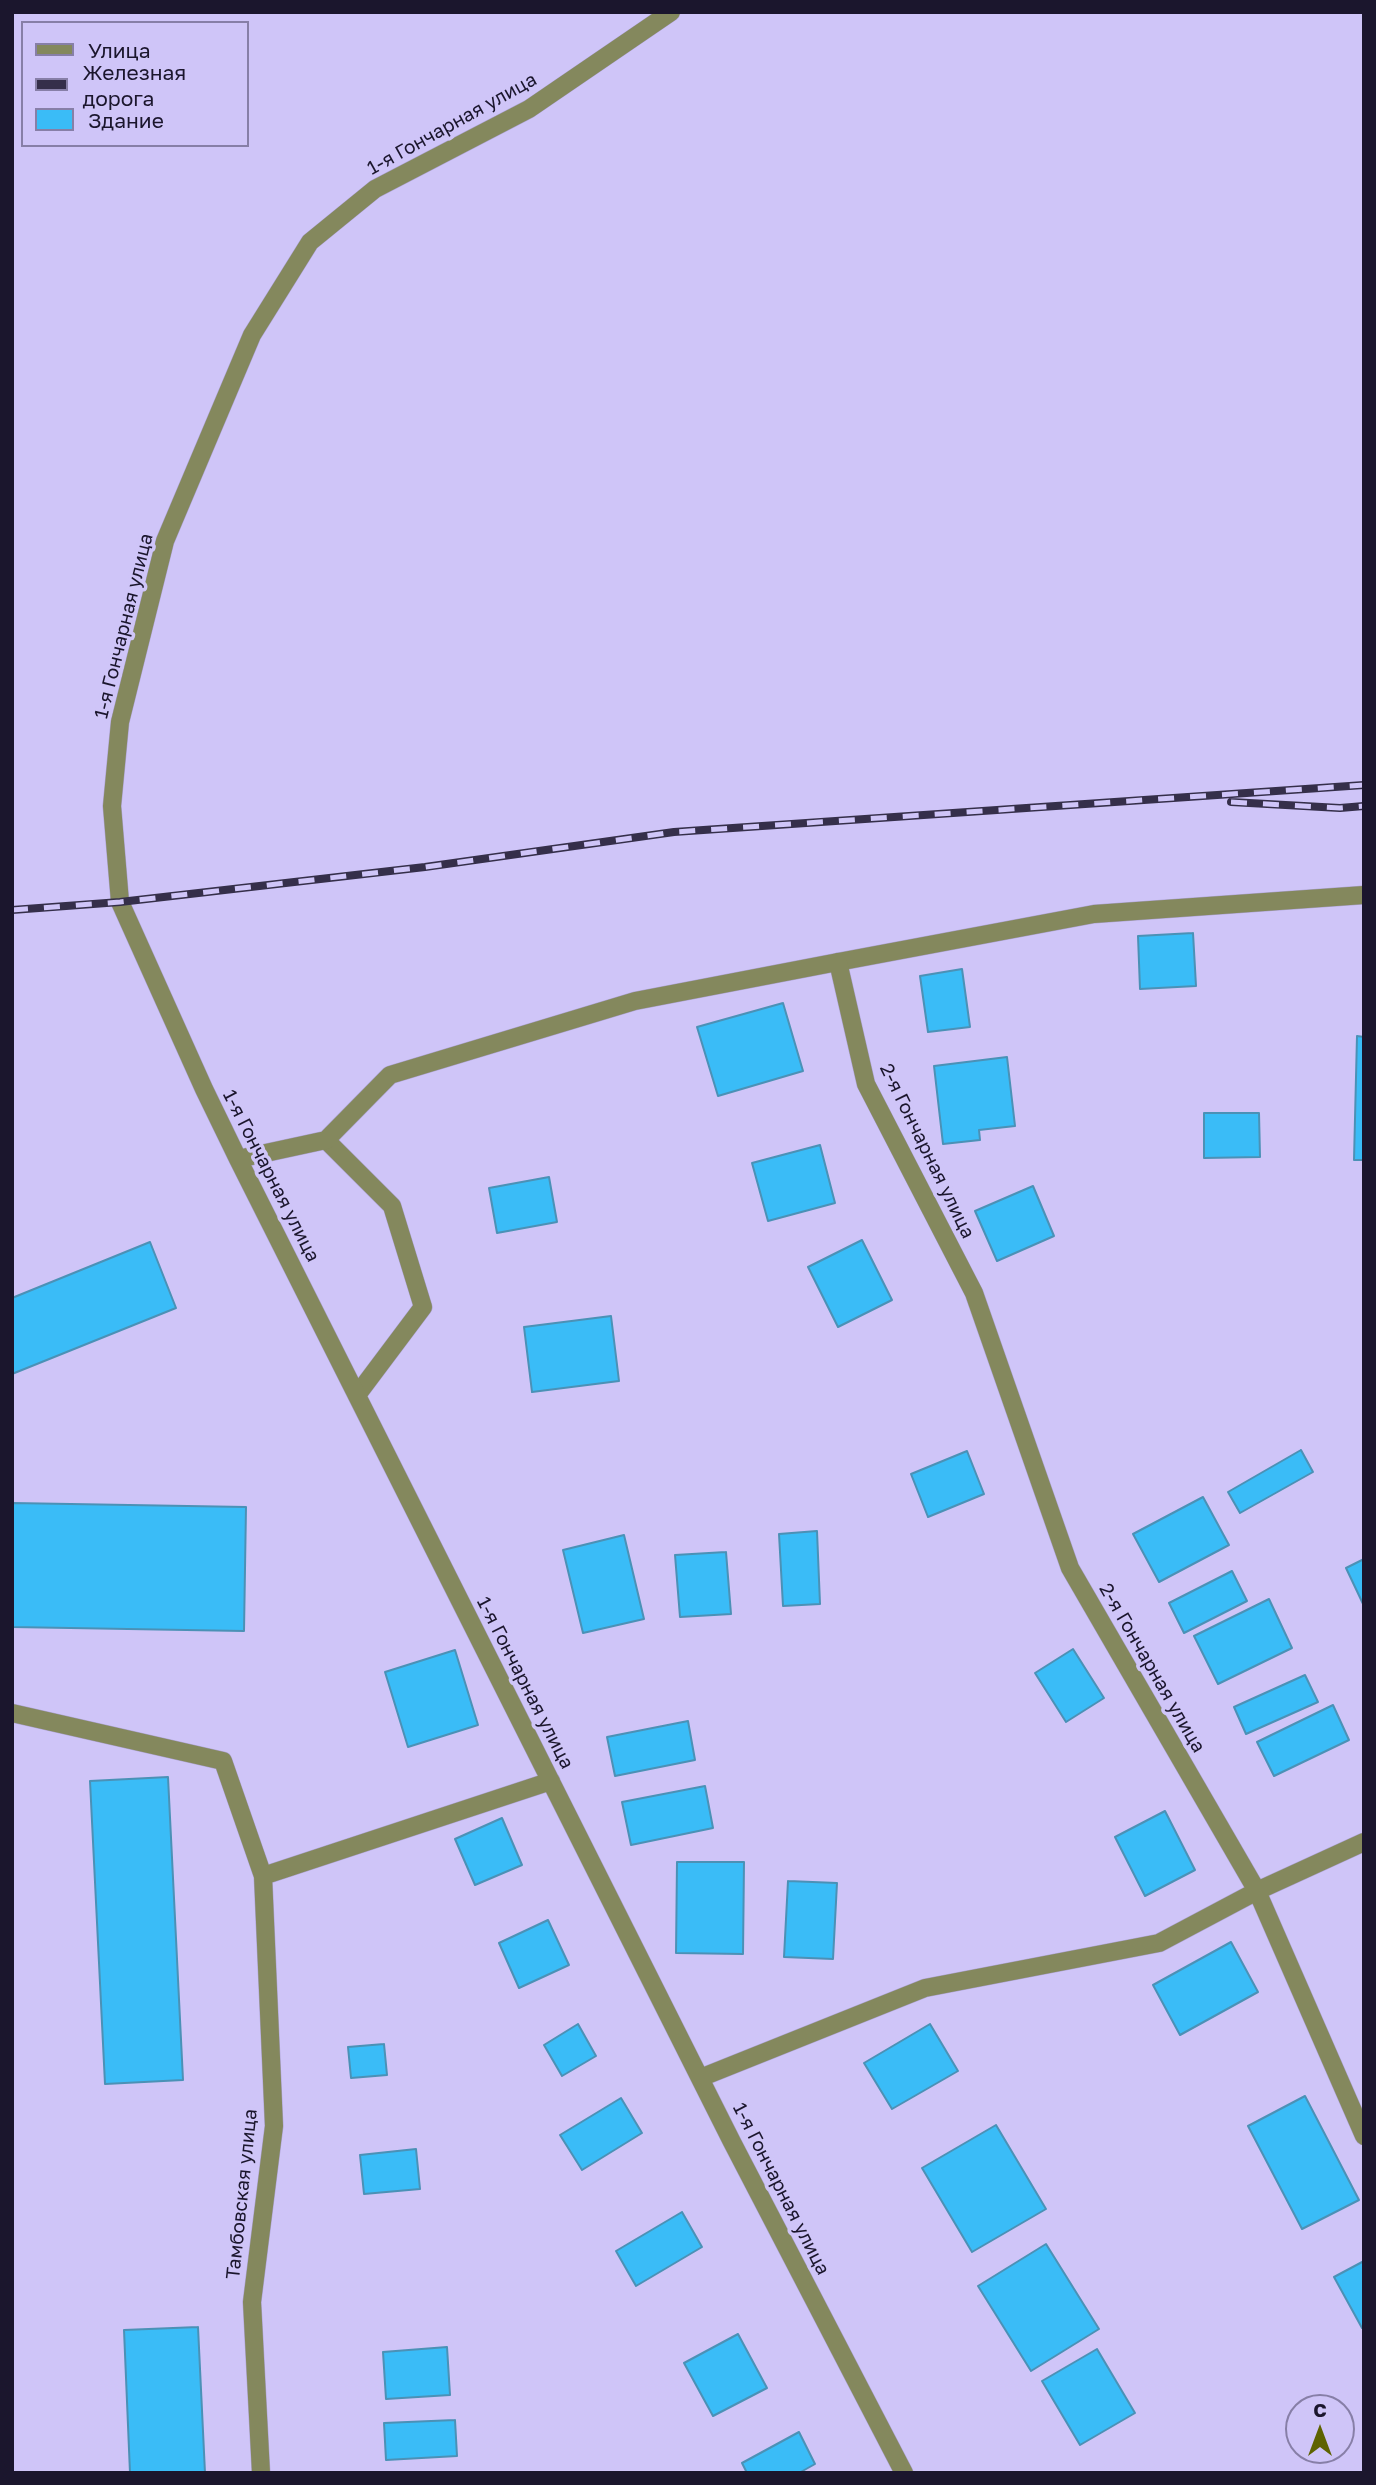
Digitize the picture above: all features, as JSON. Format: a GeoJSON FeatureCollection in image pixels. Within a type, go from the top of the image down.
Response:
{"type":"FeatureCollection","features":[{"type":"Feature","properties":{"kind":"street","name":"1-я Гончарная улица"},"geometry":{"type":"LineString","coordinates":[[671,12],[529,109],[375,189],[310,242],[252,335],[165,541],[120,722],[112,806],[120,902],[204,1089],[700,2078],[904,2473]]}},
{"type":"Feature","properties":{"kind":"street"},"geometry":{"type":"LineString","coordinates":[[239,1159],[326,1140],[390,1075],[635,1001],[1094,914],[1364,895]]}},
{"type":"Feature","properties":{"kind":"street","name":"2-я Гончарная улица"},"geometry":{"type":"LineString","coordinates":[[838,962],[866,1084],[974,1293],[1070,1569],[1257,1891],[1364,2136]]}},
{"type":"Feature","properties":{"kind":"street"},"geometry":{"type":"LineString","coordinates":[[326,1140],[392,1206],[423,1307],[357,1395]]}},
{"type":"Feature","properties":{"kind":"street","name":"Тамбовская улица"},"geometry":{"type":"LineString","coordinates":[[12,1713],[223,1761],[263,1876],[274,2126],[252,2302],[261,2473]]}},
{"type":"Feature","properties":{"kind":"street"},"geometry":{"type":"LineString","coordinates":[[263,1876],[551,1782]]}},
{"type":"Feature","properties":{"kind":"street"},"geometry":{"type":"LineString","coordinates":[[700,2078],[925,1988],[1159,1943],[1257,1891],[1364,1842]]}},
{"type":"Feature","properties":{"kind":"building"},"geometry":{"type":"Polygon","coordinates":[[[1193,933],[1196,986],[1140,989],[1138,936],[1193,933]]]}},
{"type":"Feature","properties":{"kind":"building"},"geometry":{"type":"Polygon","coordinates":[[[962,969],[970,1027],[928,1032],[920,976],[962,969]]]}},
{"type":"Feature","properties":{"kind":"building"},"geometry":{"type":"Polygon","coordinates":[[[783,1003],[803,1071],[718,1096],[697,1027],[783,1003]]]}},
{"type":"Feature","properties":{"kind":"building"},"geometry":{"type":"Polygon","coordinates":[[[1357,1036],[1364,1037],[1364,1160],[1354,1160],[1357,1036]]]}},
{"type":"Feature","properties":{"kind":"building"},"geometry":{"type":"Polygon","coordinates":[[[1007,1057],[1015,1126],[979,1130],[980,1140],[943,1144],[934,1066],[1007,1057]]]}},
{"type":"Feature","properties":{"kind":"building"},"geometry":{"type":"Polygon","coordinates":[[[1204,1113],[1259,1113],[1260,1157],[1204,1158],[1204,1113]]]}},
{"type":"Feature","properties":{"kind":"building"},"geometry":{"type":"Polygon","coordinates":[[[820,1145],[835,1203],[768,1221],[752,1163],[820,1145]]]}},
{"type":"Feature","properties":{"kind":"building"},"geometry":{"type":"Polygon","coordinates":[[[549,1177],[557,1222],[497,1233],[489,1188],[549,1177]]]}},
{"type":"Feature","properties":{"kind":"building"},"geometry":{"type":"Polygon","coordinates":[[[1033,1186],[1054,1236],[997,1261],[975,1211],[1033,1186]]]}},
{"type":"Feature","properties":{"kind":"building"},"geometry":{"type":"Polygon","coordinates":[[[862,1240],[892,1300],[838,1327],[808,1267],[862,1240]]]}},
{"type":"Feature","properties":{"kind":"building"},"geometry":{"type":"Polygon","coordinates":[[[150,1242],[176,1308],[12,1374],[12,1298],[150,1242]]]}},
{"type":"Feature","properties":{"kind":"building"},"geometry":{"type":"Polygon","coordinates":[[[611,1316],[619,1381],[532,1392],[524,1327],[611,1316]]]}},
{"type":"Feature","properties":{"kind":"building"},"geometry":{"type":"Polygon","coordinates":[[[1301,1450],[1313,1472],[1240,1513],[1228,1492],[1301,1450]]]}},
{"type":"Feature","properties":{"kind":"building"},"geometry":{"type":"Polygon","coordinates":[[[967,1451],[984,1494],[928,1517],[911,1474],[967,1451]]]}},
{"type":"Feature","properties":{"kind":"building"},"geometry":{"type":"Polygon","coordinates":[[[1203,1497],[1229,1545],[1159,1582],[1133,1534],[1203,1497]]]}},
{"type":"Feature","properties":{"kind":"building"},"geometry":{"type":"Polygon","coordinates":[[[12,1503],[246,1507],[244,1631],[12,1627],[12,1503]]]}},
{"type":"Feature","properties":{"kind":"building"},"geometry":{"type":"Polygon","coordinates":[[[817,1531],[820,1604],[783,1606],[779,1534],[817,1531]]]}},
{"type":"Feature","properties":{"kind":"building"},"geometry":{"type":"Polygon","coordinates":[[[624,1535],[644,1619],[583,1633],[563,1550],[624,1535]]]}},
{"type":"Feature","properties":{"kind":"building"},"geometry":{"type":"Polygon","coordinates":[[[726,1552],[731,1614],[680,1617],[675,1555],[726,1552]]]}},
{"type":"Feature","properties":{"kind":"building"},"geometry":{"type":"Polygon","coordinates":[[[1364,1559],[1364,1606],[1346,1568],[1364,1559]]]}},
{"type":"Feature","properties":{"kind":"building"},"geometry":{"type":"Polygon","coordinates":[[[1232,1571],[1247,1601],[1184,1633],[1169,1603],[1232,1571]]]}},
{"type":"Feature","properties":{"kind":"building"},"geometry":{"type":"Polygon","coordinates":[[[1269,1599],[1292,1648],[1218,1684],[1194,1636],[1269,1599]]]}},
{"type":"Feature","properties":{"kind":"building"},"geometry":{"type":"Polygon","coordinates":[[[1073,1649],[1104,1698],[1066,1722],[1035,1673],[1073,1649]]]}},
{"type":"Feature","properties":{"kind":"building"},"geometry":{"type":"Polygon","coordinates":[[[455,1650],[478,1725],[408,1747],[385,1672],[455,1650]]]}},
{"type":"Feature","properties":{"kind":"building"},"geometry":{"type":"Polygon","coordinates":[[[1305,1675],[1318,1702],[1246,1734],[1234,1707],[1305,1675]]]}},
{"type":"Feature","properties":{"kind":"building"},"geometry":{"type":"Polygon","coordinates":[[[1333,1705],[1349,1740],[1274,1776],[1257,1742],[1333,1705]]]}},
{"type":"Feature","properties":{"kind":"building"},"geometry":{"type":"Polygon","coordinates":[[[688,1721],[695,1760],[615,1776],[607,1737],[688,1721]]]}},
{"type":"Feature","properties":{"kind":"building"},"geometry":{"type":"Polygon","coordinates":[[[168,1777],[183,2080],[105,2084],[90,1781],[168,1777]]]}},
{"type":"Feature","properties":{"kind":"building"},"geometry":{"type":"Polygon","coordinates":[[[705,1786],[713,1828],[631,1845],[622,1802],[705,1786]]]}},
{"type":"Feature","properties":{"kind":"building"},"geometry":{"type":"Polygon","coordinates":[[[1165,1811],[1195,1870],[1145,1896],[1115,1837],[1165,1811]]]}},
{"type":"Feature","properties":{"kind":"building"},"geometry":{"type":"Polygon","coordinates":[[[502,1818],[522,1865],[475,1885],[455,1839],[502,1818]]]}},
{"type":"Feature","properties":{"kind":"building"},"geometry":{"type":"Polygon","coordinates":[[[677,1862],[744,1862],[743,1954],[676,1953],[677,1862]]]}},
{"type":"Feature","properties":{"kind":"building"},"geometry":{"type":"Polygon","coordinates":[[[788,1881],[837,1883],[833,1959],[784,1957],[788,1881]]]}},
{"type":"Feature","properties":{"kind":"building"},"geometry":{"type":"Polygon","coordinates":[[[548,1920],[569,1965],[519,1988],[499,1943],[548,1920]]]}},
{"type":"Feature","properties":{"kind":"building"},"geometry":{"type":"Polygon","coordinates":[[[1231,1942],[1258,1992],[1180,2035],[1153,1985],[1231,1942]]]}},
{"type":"Feature","properties":{"kind":"building"},"geometry":{"type":"Polygon","coordinates":[[[578,2024],[596,2056],[562,2076],[544,2045],[578,2024]]]}},
{"type":"Feature","properties":{"kind":"building"},"geometry":{"type":"Polygon","coordinates":[[[930,2024],[958,2071],[892,2109],[864,2063],[930,2024]]]}},
{"type":"Feature","properties":{"kind":"building"},"geometry":{"type":"Polygon","coordinates":[[[384,2044],[387,2075],[351,2078],[348,2047],[384,2044]]]}},
{"type":"Feature","properties":{"kind":"building"},"geometry":{"type":"Polygon","coordinates":[[[1305,2096],[1359,2200],[1302,2229],[1248,2126],[1305,2096]]]}},
{"type":"Feature","properties":{"kind":"building"},"geometry":{"type":"Polygon","coordinates":[[[621,2098],[642,2133],[582,2170],[560,2135],[621,2098]]]}},
{"type":"Feature","properties":{"kind":"building"},"geometry":{"type":"Polygon","coordinates":[[[996,2125],[1046,2209],[972,2252],[922,2168],[996,2125]]]}},
{"type":"Feature","properties":{"kind":"building"},"geometry":{"type":"Polygon","coordinates":[[[416,2149],[420,2189],[364,2194],[360,2155],[416,2149]]]}},
{"type":"Feature","properties":{"kind":"building"},"geometry":{"type":"Polygon","coordinates":[[[682,2212],[702,2247],[636,2286],[616,2251],[682,2212]]]}},
{"type":"Feature","properties":{"kind":"building"},"geometry":{"type":"Polygon","coordinates":[[[1046,2244],[1099,2329],[1031,2371],[978,2286],[1046,2244]]]}},
{"type":"Feature","properties":{"kind":"building"},"geometry":{"type":"Polygon","coordinates":[[[1364,2261],[1364,2327],[1362,2328],[1334,2277],[1364,2261]]]}},
{"type":"Feature","properties":{"kind":"building"},"geometry":{"type":"Polygon","coordinates":[[[198,2327],[205,2473],[130,2473],[124,2330],[198,2327]]]}},
{"type":"Feature","properties":{"kind":"building"},"geometry":{"type":"Polygon","coordinates":[[[738,2334],[767,2388],[713,2416],[684,2363],[738,2334]]]}},
{"type":"Feature","properties":{"kind":"building"},"geometry":{"type":"Polygon","coordinates":[[[447,2347],[450,2395],[386,2399],[383,2352],[447,2347]]]}},
{"type":"Feature","properties":{"kind":"building"},"geometry":{"type":"Polygon","coordinates":[[[1097,2349],[1135,2413],[1080,2445],[1042,2381],[1097,2349]]]}},
{"type":"Feature","properties":{"kind":"building"},"geometry":{"type":"Polygon","coordinates":[[[455,2420],[457,2456],[386,2460],[384,2423],[455,2420]]]}},
{"type":"Feature","properties":{"kind":"building"},"geometry":{"type":"Polygon","coordinates":[[[799,2432],[815,2464],[799,2473],[747,2473],[742,2463],[799,2432]]]}},
{"type":"Feature","properties":{"kind":"railway"},"geometry":{"type":"LineString","coordinates":[[12,910],[120,902],[425,867],[674,832],[1364,785]]}},
{"type":"Feature","properties":{"kind":"railway"},"geometry":{"type":"LineString","coordinates":[[1231,802],[1340,808],[1364,806]]}}]}
